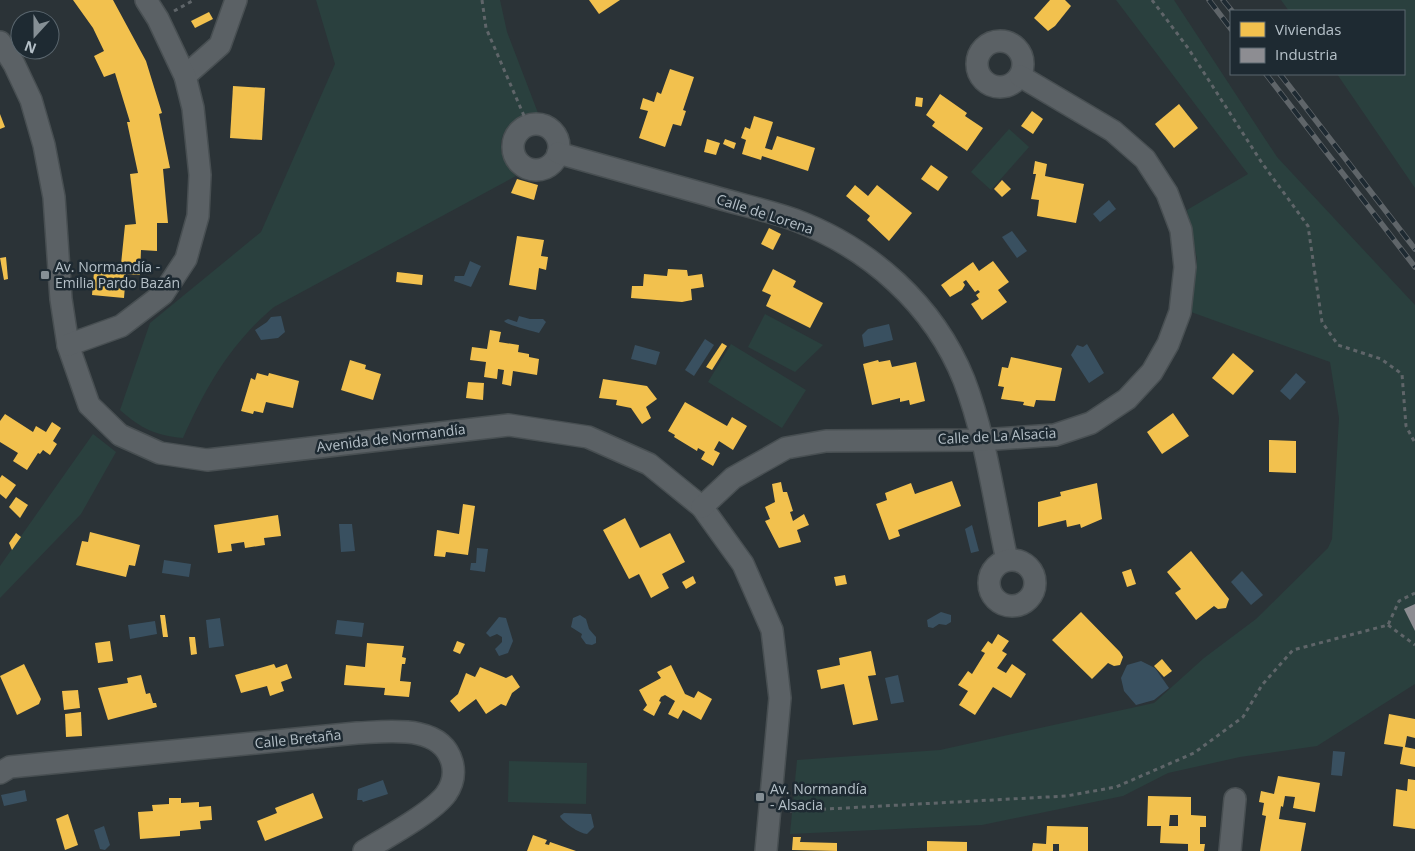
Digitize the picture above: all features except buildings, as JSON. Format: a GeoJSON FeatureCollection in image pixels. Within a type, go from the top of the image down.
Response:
{"type":"FeatureCollection","features":[{"type":"Feature","properties":{"kind":"street"},"geometry":{"type":"LineString","coordinates":[[68,345],[121,326],[163,294],[186,259],[198,216],[200,175],[192,108],[185,76],[158,19],[146,0]]}},
{"type":"Feature","properties":{"kind":"street"},"geometry":{"type":"LineString","coordinates":[[185,76],[220,45],[236,0]]}},
{"type":"Feature","properties":{"kind":"street","name":"Avenida de Normandía"},"geometry":{"type":"LineString","coordinates":[[0,42],[14,64],[32,100],[44,145],[54,197],[61,299],[68,345],[89,406],[120,435],[160,452],[206,460],[509,425],[588,437],[649,464],[702,507],[743,564],[772,630],[780,698],[766,851]]}},
{"type":"Feature","properties":{"kind":"street","name":"Calle de La Alsacia"},"geometry":{"type":"LineString","coordinates":[[702,507],[732,478],[786,448],[826,441],[981,440],[1055,435],[1091,423],[1126,400],[1152,372],[1168,344],[1180,312],[1185,267],[1181,230],[1167,193],[1145,159],[1113,131],[1020,76]]}},
{"type":"Feature","properties":{"kind":"street"},"geometry":{"type":"LineString","coordinates":[[528,124],[542,124],[549,127],[558,139],[558,153],[554,160],[542,169],[526,168],[520,163],[512,150],[512,142],[516,134],[528,124]]}},
{"type":"Feature","properties":{"kind":"street","name":"Calle de Lorena"},"geometry":{"type":"LineString","coordinates":[[558,153],[795,220],[836,238],[874,261],[906,291],[937,331],[963,379],[981,440],[1007,560]]}},
{"type":"Feature","properties":{"kind":"street","name":"Calle Bretaña"},"geometry":{"type":"LineString","coordinates":[[0,773],[10,767],[357,733],[407,731],[434,739],[450,755],[455,774],[446,794],[429,809],[364,851]]}},
{"type":"Feature","properties":{"kind":"street"},"geometry":{"type":"LineString","coordinates":[[1230,851],[1235,799]]}},
{"type":"Feature","properties":{"kind":"path"},"geometry":{"type":"LineString","coordinates":[[482,0],[486,28],[528,124]]}},
{"type":"Feature","properties":{"kind":"path"},"geometry":{"type":"LineString","coordinates":[[1152,0],[1188,48],[1262,163],[1308,226],[1322,322],[1338,345],[1381,359],[1402,374],[1406,426],[1415,443]]}},
{"type":"Feature","properties":{"kind":"path"},"geometry":{"type":"LineString","coordinates":[[1388,625],[1399,601],[1415,593]]}},
{"type":"Feature","properties":{"kind":"path"},"geometry":{"type":"LineString","coordinates":[[771,812],[1066,796],[1116,787],[1194,753],[1243,717],[1262,685],[1292,650],[1388,625]]}},
{"type":"Feature","properties":{"kind":"path"},"geometry":{"type":"LineString","coordinates":[[1388,625],[1415,645]]}},
{"type":"Feature","properties":{"kind":"green space"},"geometry":{"type":"Polygon","coordinates":[[[316,0],[500,0],[507,32],[538,113],[515,120],[507,127],[503,136],[501,145],[502,156],[507,166],[516,176],[274,307],[258,321],[232,351],[210,384],[183,438],[156,433],[135,422],[120,410],[150,323],[261,232],[335,64],[316,0]]]}},
{"type":"Feature","properties":{"kind":"green space"},"geometry":{"type":"Polygon","coordinates":[[[1116,0],[1174,0],[1277,157],[1415,305],[1415,684],[1317,746],[1240,757],[1168,773],[1123,796],[982,825],[790,834],[797,760],[940,750],[1154,703],[1204,658],[1256,619],[1328,548],[1332,539],[1339,418],[1330,362],[1191,312],[1197,259],[1187,210],[1248,174],[1116,0]]]}},
{"type":"Feature","properties":{"kind":"green space"},"geometry":{"type":"Polygon","coordinates":[[[1281,0],[1415,0],[1415,188],[1338,75],[1405,75],[1405,10],[1288,10],[1281,0]]]}},
{"type":"Feature","properties":{"kind":"green space"},"geometry":{"type":"Polygon","coordinates":[[[1009,129],[1029,147],[991,190],[971,172],[1009,129]]]}},
{"type":"Feature","properties":{"kind":"green space"},"geometry":{"type":"Polygon","coordinates":[[[765,314],[823,345],[795,372],[748,347],[765,314]]]}},
{"type":"Feature","properties":{"kind":"green space"},"geometry":{"type":"Polygon","coordinates":[[[731,344],[806,390],[782,428],[708,382],[731,344]]]}},
{"type":"Feature","properties":{"kind":"green space"},"geometry":{"type":"Polygon","coordinates":[[[93,434],[116,452],[81,514],[0,598],[0,566],[93,434]]]}},
{"type":"Feature","properties":{"kind":"green space"},"geometry":{"type":"Polygon","coordinates":[[[509,761],[587,763],[586,804],[508,802],[509,761]]]}},
{"type":"Feature","properties":{"kind":"water"},"geometry":{"type":"Polygon","coordinates":[[[1109,200],[1116,209],[1100,222],[1093,214],[1109,200]]]}},
{"type":"Feature","properties":{"kind":"water"},"geometry":{"type":"Polygon","coordinates":[[[1012,231],[1027,251],[1017,258],[1002,237],[1012,231]]]}},
{"type":"Feature","properties":{"kind":"water"},"geometry":{"type":"Polygon","coordinates":[[[470,261],[481,266],[471,287],[454,281],[455,276],[464,276],[470,261]]]}},
{"type":"Feature","properties":{"kind":"water"},"geometry":{"type":"Polygon","coordinates":[[[281,316],[285,332],[278,338],[261,340],[255,330],[271,317],[281,316]]]}},
{"type":"Feature","properties":{"kind":"water"},"geometry":{"type":"Polygon","coordinates":[[[519,316],[530,319],[543,319],[546,322],[539,333],[504,321],[508,319],[517,322],[519,316]]]}},
{"type":"Feature","properties":{"kind":"water"},"geometry":{"type":"Polygon","coordinates":[[[889,324],[893,340],[864,347],[862,335],[868,329],[889,324]]]}},
{"type":"Feature","properties":{"kind":"water"},"geometry":{"type":"Polygon","coordinates":[[[705,339],[714,345],[694,376],[685,370],[705,339]]]}},
{"type":"Feature","properties":{"kind":"water"},"geometry":{"type":"Polygon","coordinates":[[[1087,344],[1104,373],[1089,383],[1071,355],[1077,345],[1083,347],[1087,344]]]}},
{"type":"Feature","properties":{"kind":"water"},"geometry":{"type":"Polygon","coordinates":[[[635,345],[660,352],[656,365],[631,359],[635,345]]]}},
{"type":"Feature","properties":{"kind":"water"},"geometry":{"type":"Polygon","coordinates":[[[1296,373],[1306,382],[1290,400],[1280,391],[1296,373]]]}},
{"type":"Feature","properties":{"kind":"water"},"geometry":{"type":"Polygon","coordinates":[[[339,524],[352,524],[355,551],[341,552],[339,524]]]}},
{"type":"Feature","properties":{"kind":"water"},"geometry":{"type":"Polygon","coordinates":[[[972,525],[979,551],[971,553],[965,529],[972,525]]]}},
{"type":"Feature","properties":{"kind":"water"},"geometry":{"type":"Polygon","coordinates":[[[477,548],[488,549],[485,572],[470,570],[471,563],[476,563],[477,548]]]}},
{"type":"Feature","properties":{"kind":"water"},"geometry":{"type":"Polygon","coordinates":[[[164,560],[191,564],[189,577],[162,573],[164,560]]]}},
{"type":"Feature","properties":{"kind":"water"},"geometry":{"type":"Polygon","coordinates":[[[1242,571],[1263,595],[1251,605],[1231,582],[1242,571]]]}},
{"type":"Feature","properties":{"kind":"water"},"geometry":{"type":"Polygon","coordinates":[[[941,612],[951,615],[951,622],[946,625],[939,624],[933,628],[928,627],[927,620],[941,612]]]}},
{"type":"Feature","properties":{"kind":"water"},"geometry":{"type":"Polygon","coordinates":[[[580,615],[586,619],[589,629],[596,637],[596,643],[592,645],[586,644],[581,637],[582,634],[571,627],[573,618],[580,615]]]}},
{"type":"Feature","properties":{"kind":"water"},"geometry":{"type":"Polygon","coordinates":[[[499,617],[506,618],[513,641],[508,653],[499,656],[495,649],[502,642],[502,637],[497,634],[490,637],[486,633],[499,617]]]}},
{"type":"Feature","properties":{"kind":"water"},"geometry":{"type":"Polygon","coordinates":[[[220,618],[224,646],[209,648],[206,620],[220,618]]]}},
{"type":"Feature","properties":{"kind":"water"},"geometry":{"type":"Polygon","coordinates":[[[337,620],[364,623],[362,637],[335,634],[337,620]]]}},
{"type":"Feature","properties":{"kind":"water"},"geometry":{"type":"Polygon","coordinates":[[[155,621],[157,634],[130,639],[128,625],[155,621]]]}},
{"type":"Feature","properties":{"kind":"water"},"geometry":{"type":"Polygon","coordinates":[[[1141,661],[1155,668],[1169,688],[1154,700],[1136,705],[1124,691],[1121,678],[1127,665],[1141,661]]]}},
{"type":"Feature","properties":{"kind":"water"},"geometry":{"type":"Polygon","coordinates":[[[898,675],[904,702],[891,704],[885,678],[898,675]]]}},
{"type":"Feature","properties":{"kind":"water"},"geometry":{"type":"Polygon","coordinates":[[[1333,751],[1345,752],[1342,776],[1331,775],[1333,751]]]}},
{"type":"Feature","properties":{"kind":"water"},"geometry":{"type":"Polygon","coordinates":[[[383,780],[388,794],[363,802],[362,800],[357,800],[358,789],[383,780]]]}},
{"type":"Feature","properties":{"kind":"water"},"geometry":{"type":"Polygon","coordinates":[[[25,790],[27,801],[4,806],[1,795],[25,790]]]}},
{"type":"Feature","properties":{"kind":"water"},"geometry":{"type":"Polygon","coordinates":[[[564,813],[591,814],[594,827],[587,834],[580,832],[561,818],[560,816],[564,813]]]}},
{"type":"Feature","properties":{"kind":"water"},"geometry":{"type":"Polygon","coordinates":[[[104,826],[110,845],[105,850],[100,849],[94,830],[104,826]]]}},
{"type":"Feature","properties":{"kind":"railway"},"geometry":{"type":"LineString","coordinates":[[1209,0],[1230,28]]}},
{"type":"Feature","properties":{"kind":"railway"},"geometry":{"type":"LineString","coordinates":[[1223,0],[1231,10]]}},
{"type":"Feature","properties":{"kind":"railway"},"geometry":{"type":"LineString","coordinates":[[1267,75],[1415,267]]}},
{"type":"Feature","properties":{"kind":"railway"},"geometry":{"type":"LineString","coordinates":[[1281,75],[1415,249]]}},
{"type":"Feature","properties":{"kind":"place","name":"Av. Normandía - Emilia Pardo Bazán"},"geometry":{"type":"Point","coordinates":[45,275]}},
{"type":"Feature","properties":{"kind":"place","name":"Av. Normandía - Alsacia"},"geometry":{"type":"Point","coordinates":[760,797]}}]}
